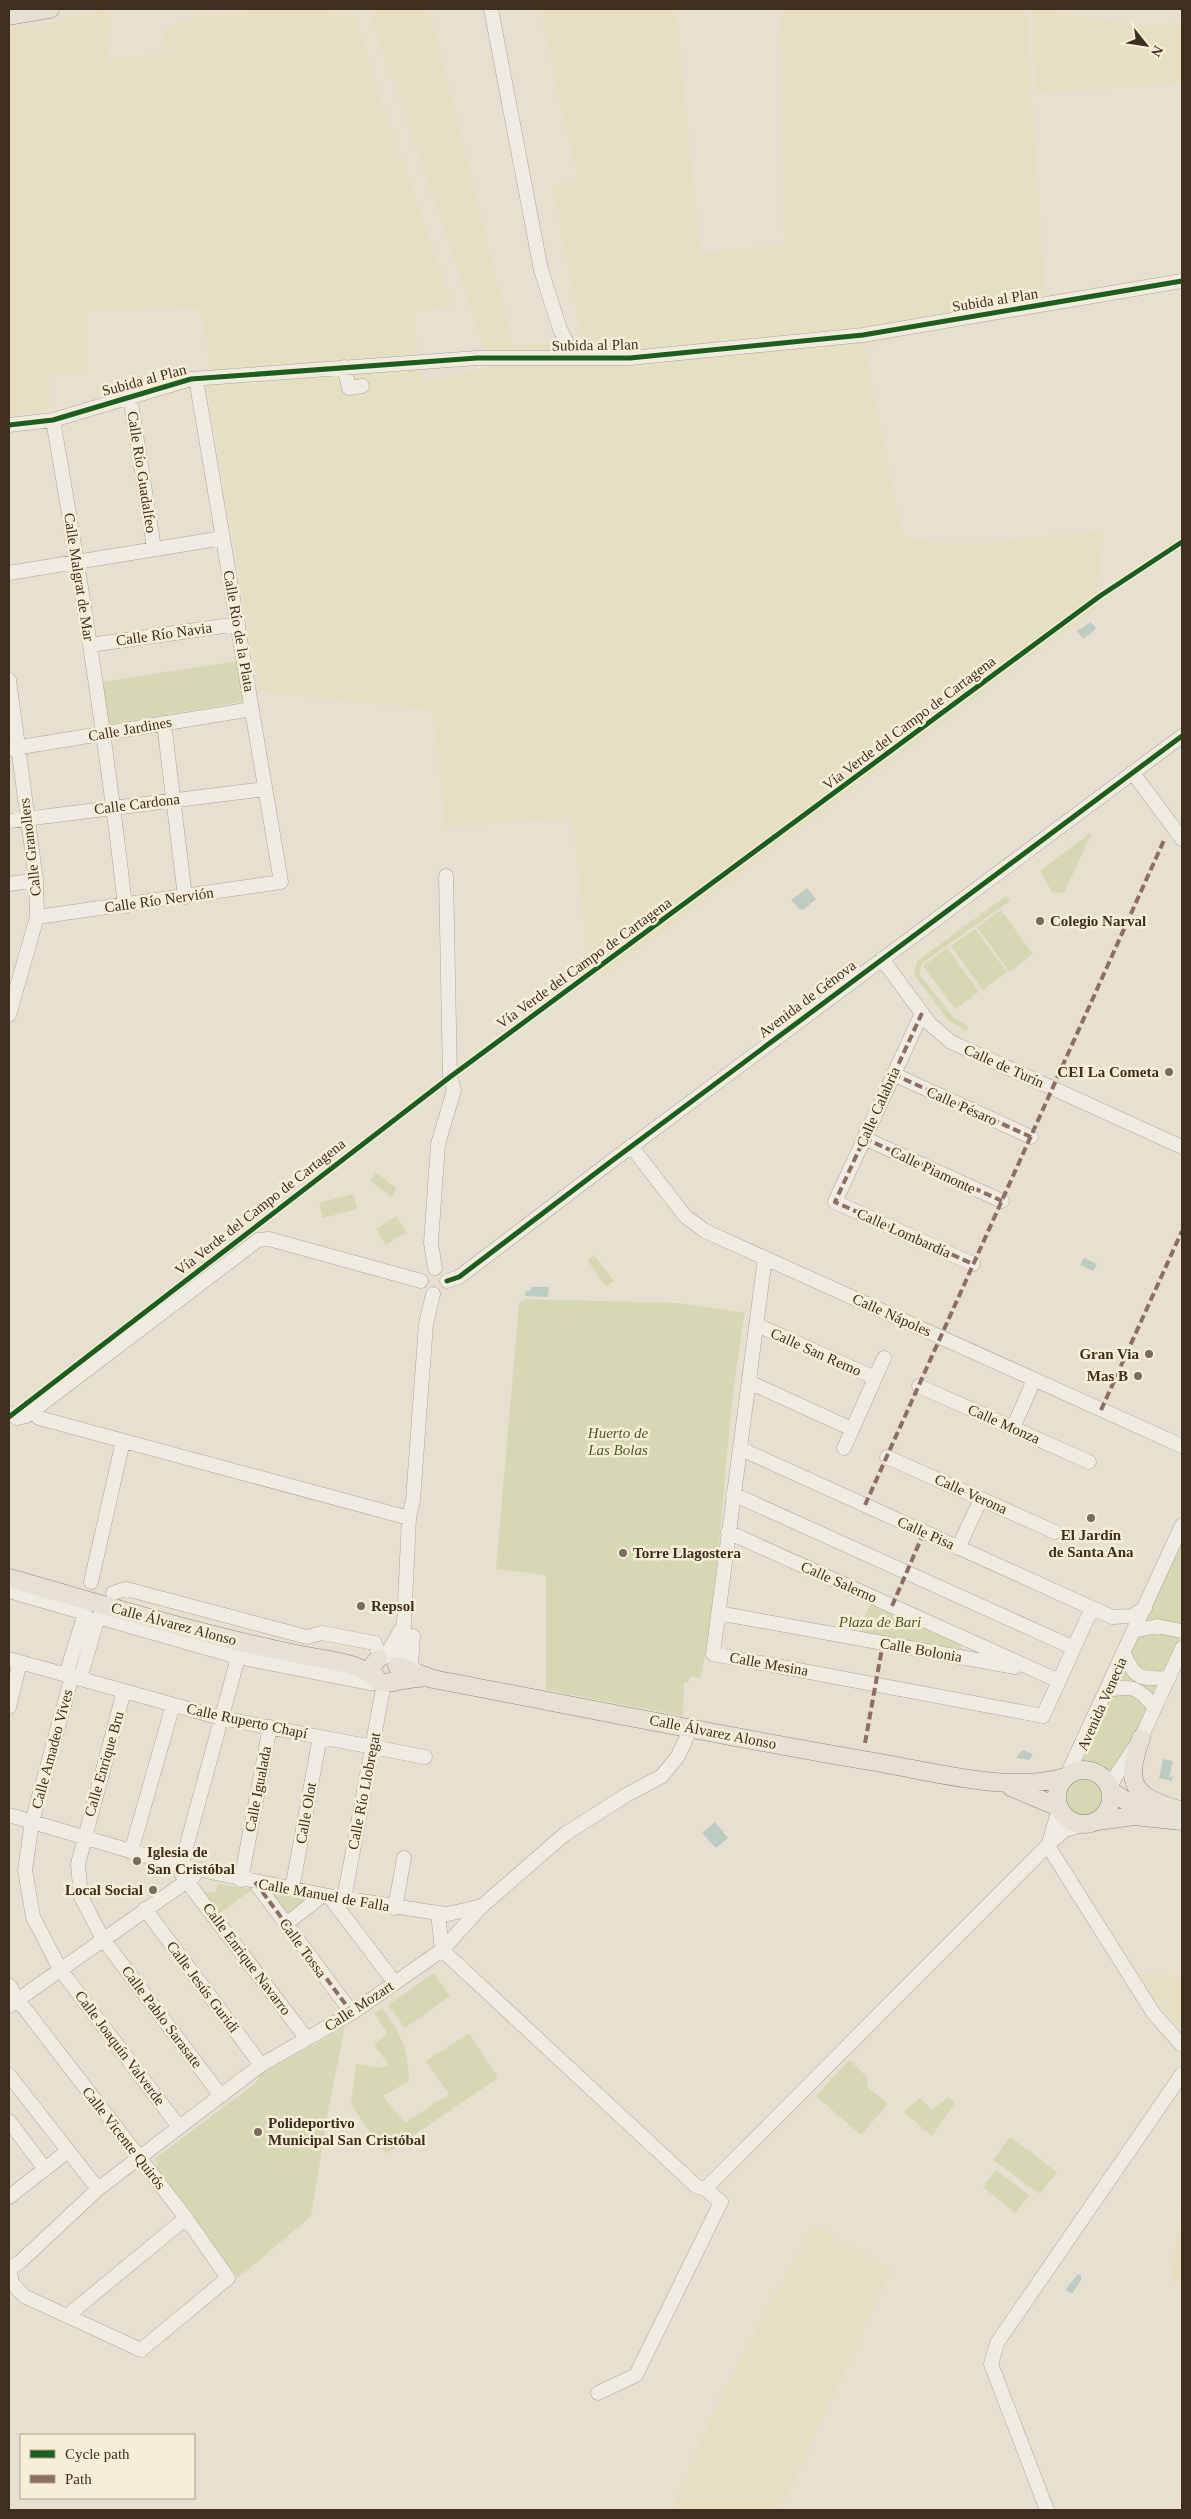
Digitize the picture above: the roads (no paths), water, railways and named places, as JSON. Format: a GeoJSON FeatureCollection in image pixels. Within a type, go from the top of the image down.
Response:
{"type":"FeatureCollection","features":[{"type":"Feature","properties":{"kind":"main road"},"geometry":{"type":"LineString","coordinates":[[9,16],[50,9]]}},
{"type":"Feature","properties":{"kind":"main road","name":"Calle Álvarez Alonso"},"geometry":{"type":"LineString","coordinates":[[9,1578],[87,1609],[113,1600],[240,1650],[342,1663],[367,1672],[385,1671],[409,1678],[428,1678],[691,1728],[994,1782],[1026,1792],[1058,1808]]}},
{"type":"Feature","properties":{"kind":"main road"},"geometry":{"type":"LineString","coordinates":[[1141,1738],[1133,1765],[1136,1785],[1149,1800],[1182,1811]]}},
{"type":"Feature","properties":{"kind":"main road"},"geometry":{"type":"LineString","coordinates":[[1090,1823],[1110,1806],[1110,1790],[1104,1778],[1090,1770],[1080,1770],[1066,1776],[1057,1793],[1058,1808],[1068,1820],[1090,1823],[1134,1816],[1182,1821]]}},
{"type":"Feature","properties":{"kind":"main road","name":"Calle Álvarez Alonso"},"geometry":{"type":"LineString","coordinates":[[994,1782],[1040,1782],[1066,1776]]}},
{"type":"Feature","properties":{"kind":"main road"},"geometry":{"type":"LineString","coordinates":[[1110,1790],[1147,1809],[1182,1817]]}},
{"type":"Feature","properties":{"kind":"street"},"geometry":{"type":"LineString","coordinates":[[491,9],[541,270],[560,329],[574,358]]}},
{"type":"Feature","properties":{"kind":"street","name":"Subida al Plan"},"geometry":{"type":"LineString","coordinates":[[9,425],[53,420],[130,396],[196,379],[477,358],[630,358],[863,334],[1182,281]]}},
{"type":"Feature","properties":{"kind":"street"},"geometry":{"type":"LineString","coordinates":[[344,367],[349,388],[362,386]]}},
{"type":"Feature","properties":{"kind":"street","name":"Calle Río de la Plata"},"geometry":{"type":"LineString","coordinates":[[196,379],[281,882]]}},
{"type":"Feature","properties":{"kind":"street","name":"Calle Río Guadalfeo"},"geometry":{"type":"LineString","coordinates":[[130,396],[154,548]]}},
{"type":"Feature","properties":{"kind":"street","name":"Calle Malgrat de Mar"},"geometry":{"type":"LineString","coordinates":[[53,420],[78,561],[114,806],[124,906]]}},
{"type":"Feature","properties":{"kind":"street"},"geometry":{"type":"LineString","coordinates":[[9,573],[223,538]]}},
{"type":"Feature","properties":{"kind":"street","name":"Calle Río Navia"},"geometry":{"type":"LineString","coordinates":[[90,645],[238,624]]}},
{"type":"Feature","properties":{"kind":"street","name":"Calle Granollers"},"geometry":{"type":"LineString","coordinates":[[9,680],[13,748],[27,818],[36,880],[37,917],[9,1015]]}},
{"type":"Feature","properties":{"kind":"street","name":"Calle Jardines"},"geometry":{"type":"LineString","coordinates":[[13,748],[103,735],[252,708]]}},
{"type":"Feature","properties":{"kind":"street"},"geometry":{"type":"LineString","coordinates":[[164,723],[175,799],[185,896]]}},
{"type":"Feature","properties":{"kind":"street","name":"Avenida de Génova"},"geometry":{"type":"LineString","coordinates":[[447,1281],[462,1274],[1182,736]]}},
{"type":"Feature","properties":{"kind":"street"},"geometry":{"type":"LineString","coordinates":[[1133,773],[1182,839]]}},
{"type":"Feature","properties":{"kind":"street","name":"Calle Cardona"},"geometry":{"type":"LineString","coordinates":[[9,821],[114,806],[265,789]]}},
{"type":"Feature","properties":{"kind":"street"},"geometry":{"type":"LineString","coordinates":[[435,1268],[431,1243],[438,1144],[454,1090],[450,1077],[446,876]]}},
{"type":"Feature","properties":{"kind":"street"},"geometry":{"type":"LineString","coordinates":[[9,884],[36,880]]}},
{"type":"Feature","properties":{"kind":"street","name":"Calle Río Nervión"},"geometry":{"type":"LineString","coordinates":[[37,917],[281,882]]}},
{"type":"Feature","properties":{"kind":"street","name":"Calle de Turín"},"geometry":{"type":"LineString","coordinates":[[882,959],[922,1013],[942,1036],[1182,1147]]}},
{"type":"Feature","properties":{"kind":"street","name":"Calle Calabria"},"geometry":{"type":"LineString","coordinates":[[835,1202],[922,1013]]}},
{"type":"Feature","properties":{"kind":"street","name":"Calle Pésaro"},"geometry":{"type":"LineString","coordinates":[[893,1074],[1031,1137]]}},
{"type":"Feature","properties":{"kind":"street","name":"Calle Piamonte"},"geometry":{"type":"LineString","coordinates":[[864,1138],[1002,1201]]}},
{"type":"Feature","properties":{"kind":"street","name":"Calle Nápoles"},"geometry":{"type":"LineString","coordinates":[[631,1146],[694,1225],[1182,1446]]}},
{"type":"Feature","properties":{"kind":"street","name":"Calle Lombardía"},"geometry":{"type":"LineString","coordinates":[[835,1202],[973,1264]]}},
{"type":"Feature","properties":{"kind":"street"},"geometry":{"type":"LineString","coordinates":[[9,1413],[20,1418],[33,1411],[258,1240],[269,1240],[421,1281]]}},
{"type":"Feature","properties":{"kind":"street","name":"Calle Mesina"},"geometry":{"type":"LineString","coordinates":[[766,1258],[713,1654],[1043,1716],[1092,1608]]}},
{"type":"Feature","properties":{"kind":"street"},"geometry":{"type":"LineString","coordinates":[[435,1268],[442,1270],[447,1281],[443,1291],[433,1294],[424,1290],[421,1281],[425,1271],[435,1268]]}},
{"type":"Feature","properties":{"kind":"street"},"geometry":{"type":"LineString","coordinates":[[428,1678],[411,1666],[413,1626],[406,1601],[409,1518],[414,1500],[426,1324],[433,1294]]}},
{"type":"Feature","properties":{"kind":"street","name":"Calle San Remo"},"geometry":{"type":"LineString","coordinates":[[757,1325],[875,1378]]}},
{"type":"Feature","properties":{"kind":"street","name":"Calle San Remo"},"geometry":{"type":"LineString","coordinates":[[844,1448],[884,1358]]}},
{"type":"Feature","properties":{"kind":"street"},"geometry":{"type":"LineString","coordinates":[[1013,1428],[1034,1380]]}},
{"type":"Feature","properties":{"kind":"street"},"geometry":{"type":"LineString","coordinates":[[749,1382],[852,1429]]}},
{"type":"Feature","properties":{"kind":"street","name":"Calle Monza"},"geometry":{"type":"LineString","coordinates":[[919,1386],[1089,1462]]}},
{"type":"Feature","properties":{"kind":"street"},"geometry":{"type":"LineString","coordinates":[[33,1411],[39,1418],[409,1518]]}},
{"type":"Feature","properties":{"kind":"street"},"geometry":{"type":"LineString","coordinates":[[92,1582],[123,1441]]}},
{"type":"Feature","properties":{"kind":"street","name":"Calle Pisa"},"geometry":{"type":"LineString","coordinates":[[741,1450],[1112,1617]]}},
{"type":"Feature","properties":{"kind":"street","name":"Calle Verona"},"geometry":{"type":"LineString","coordinates":[[887,1457],[1055,1532]]}},
{"type":"Feature","properties":{"kind":"street"},"geometry":{"type":"LineString","coordinates":[[733,1494],[1074,1648]]}},
{"type":"Feature","properties":{"kind":"street"},"geometry":{"type":"LineString","coordinates":[[958,1548],[981,1499]]}},
{"type":"Feature","properties":{"kind":"street","name":"Avenida Venecia"},"geometry":{"type":"LineString","coordinates":[[1066,1776],[1108,1690],[1182,1525]]}},
{"type":"Feature","properties":{"kind":"street","name":"Calle Salerno"},"geometry":{"type":"LineString","coordinates":[[728,1532],[1059,1681]]}},
{"type":"Feature","properties":{"kind":"street"},"geometry":{"type":"LineString","coordinates":[[92,1582],[104,1582],[113,1600],[107,1614],[87,1609],[82,1588],[92,1582]]}},
{"type":"Feature","properties":{"kind":"street","name":"Calle Álvarez Alonso"},"geometry":{"type":"LineString","coordinates":[[9,1592],[87,1609],[369,1683],[385,1671],[322,1634],[307,1636],[126,1588],[113,1600]]}},
{"type":"Feature","properties":{"kind":"street","name":"Calle Río Llobregat"},"geometry":{"type":"LineString","coordinates":[[344,1898],[385,1671],[403,1645],[406,1601]]}},
{"type":"Feature","properties":{"kind":"street"},"geometry":{"type":"LineString","coordinates":[[1112,1617],[1132,1616],[1145,1608]]}},
{"type":"Feature","properties":{"kind":"street","name":"Calle Amadeo Vives"},"geometry":{"type":"LineString","coordinates":[[60,1969],[33,1917],[25,1870],[32,1822],[73,1677],[87,1609]]}},
{"type":"Feature","properties":{"kind":"street","name":"Calle Bolonia"},"geometry":{"type":"LineString","coordinates":[[718,1613],[1036,1670]]}},
{"type":"Feature","properties":{"kind":"street"},"geometry":{"type":"LineString","coordinates":[[1112,1617],[1124,1630],[1126,1651],[1133,1672],[1146,1679],[1169,1678]]}},
{"type":"Feature","properties":{"kind":"street"},"geometry":{"type":"LineString","coordinates":[[1134,1631],[1156,1626],[1182,1631]]}},
{"type":"Feature","properties":{"kind":"street"},"geometry":{"type":"LineString","coordinates":[[1110,1790],[1115,1777],[1141,1738],[1182,1648]]}},
{"type":"Feature","properties":{"kind":"street"},"geometry":{"type":"LineString","coordinates":[[181,1866],[240,1650]]}},
{"type":"Feature","properties":{"kind":"street"},"geometry":{"type":"LineString","coordinates":[[9,1707],[15,1660]]}},
{"type":"Feature","properties":{"kind":"street","name":"Calle Ruperto Chapí"},"geometry":{"type":"LineString","coordinates":[[15,1660],[222,1718],[425,1757]]}},
{"type":"Feature","properties":{"kind":"street"},"geometry":{"type":"LineString","coordinates":[[1108,1690],[1127,1686],[1135,1689],[1142,1692],[1155,1708]]}},
{"type":"Feature","properties":{"kind":"street","name":"Calle Enrique Bru"},"geometry":{"type":"LineString","coordinates":[[103,1939],[82,1897],[78,1864],[83,1837],[124,1691]]}},
{"type":"Feature","properties":{"kind":"street"},"geometry":{"type":"LineString","coordinates":[[131,1852],[173,1705]]}},
{"type":"Feature","properties":{"kind":"street","name":"Calle Igualada"},"geometry":{"type":"LineString","coordinates":[[241,1880],[270,1727]]}},
{"type":"Feature","properties":{"kind":"street","name":"Calle Mozart"},"geometry":{"type":"LineString","coordinates":[[9,2268],[20,2262],[98,2189],[262,2065],[352,2013],[442,1950],[482,1906],[565,1834],[628,1794],[662,1776],[678,1756],[691,1728]]}},
{"type":"Feature","properties":{"kind":"street","name":"Calle Olot"},"geometry":{"type":"LineString","coordinates":[[292,1889],[320,1737]]}},
{"type":"Feature","properties":{"kind":"street"},"geometry":{"type":"LineString","coordinates":[[1058,1808],[1048,1846],[1154,2014],[1182,2045]]}},
{"type":"Feature","properties":{"kind":"street","name":"Calle Manuel de Falla"},"geometry":{"type":"LineString","coordinates":[[9,1815],[131,1852],[241,1880],[395,1908],[438,1913],[448,1914],[482,1906]]}},
{"type":"Feature","properties":{"kind":"street"},"geometry":{"type":"LineString","coordinates":[[705,2189],[1048,1846],[1065,1830],[1090,1823]]}},
{"type":"Feature","properties":{"kind":"street"},"geometry":{"type":"LineString","coordinates":[[395,1908],[404,1858]]}},
{"type":"Feature","properties":{"kind":"street","name":"Calle Enrique Navarro"},"geometry":{"type":"LineString","coordinates":[[181,1866],[186,1880],[307,2039]]}},
{"type":"Feature","properties":{"kind":"street"},"geometry":{"type":"LineString","coordinates":[[13,2003],[186,1880],[205,1872]]}},
{"type":"Feature","properties":{"kind":"street","name":"Calle Tossa"},"geometry":{"type":"LineString","coordinates":[[255,1882],[352,2013]]}},
{"type":"Feature","properties":{"kind":"street"},"geometry":{"type":"LineString","coordinates":[[286,1924],[326,1895],[395,1983]]}},
{"type":"Feature","properties":{"kind":"street","name":"Calle Jesús Guridi"},"geometry":{"type":"LineString","coordinates":[[146,1909],[262,2065]]}},
{"type":"Feature","properties":{"kind":"street"},"geometry":{"type":"LineString","coordinates":[[438,1913],[442,1950],[696,2186],[705,2189],[721,2202],[636,2374],[598,2393]]}},
{"type":"Feature","properties":{"kind":"street","name":"Calle Pablo Sarasate"},"geometry":{"type":"LineString","coordinates":[[103,1939],[221,2096]]}},
{"type":"Feature","properties":{"kind":"street","name":"Calle Joaquín Valverde"},"geometry":{"type":"LineString","coordinates":[[60,1969],[179,2127]]}},
{"type":"Feature","properties":{"kind":"street","name":"Calle Vicente Quirós"},"geometry":{"type":"LineString","coordinates":[[9,1985],[13,2003],[186,2218],[228,2278],[141,2350],[67,2316]]}},
{"type":"Feature","properties":{"kind":"street"},"geometry":{"type":"LineString","coordinates":[[1047,2510],[991,2364],[997,2343],[1182,2074]]}},
{"type":"Feature","properties":{"kind":"street"},"geometry":{"type":"LineString","coordinates":[[9,2075],[98,2189]]}},
{"type":"Feature","properties":{"kind":"street"},"geometry":{"type":"LineString","coordinates":[[9,2121],[45,2169]]}},
{"type":"Feature","properties":{"kind":"street"},"geometry":{"type":"LineString","coordinates":[[9,2197],[68,2151]]}},
{"type":"Feature","properties":{"kind":"street"},"geometry":{"type":"LineString","coordinates":[[9,2268],[10,2284],[24,2296],[67,2316],[186,2218]]}},
{"type":"Feature","properties":{"kind":"place","name":"Colegio Narval"},"geometry":{"type":"Point","coordinates":[1040,921]}},
{"type":"Feature","properties":{"kind":"place","name":"CEI La Cometa"},"geometry":{"type":"Point","coordinates":[1169,1072]}},
{"type":"Feature","properties":{"kind":"place","name":"Gran Via"},"geometry":{"type":"Point","coordinates":[1149,1354]}},
{"type":"Feature","properties":{"kind":"place","name":"Mas B"},"geometry":{"type":"Point","coordinates":[1138,1376]}},
{"type":"Feature","properties":{"kind":"place","name":"El Jardín de Santa Ana"},"geometry":{"type":"Point","coordinates":[1091,1518]}},
{"type":"Feature","properties":{"kind":"place","name":"Torre Llagostera"},"geometry":{"type":"Point","coordinates":[623,1553]}},
{"type":"Feature","properties":{"kind":"place","name":"Repsol"},"geometry":{"type":"Point","coordinates":[361,1606]}},
{"type":"Feature","properties":{"kind":"place","name":"Iglesia de San Cristóbal"},"geometry":{"type":"Point","coordinates":[137,1861]}},
{"type":"Feature","properties":{"kind":"place","name":"Local Social"},"geometry":{"type":"Point","coordinates":[153,1890]}},
{"type":"Feature","properties":{"kind":"place","name":"Polideportivo Municipal San Cristóbal"},"geometry":{"type":"Point","coordinates":[258,2132]}},
{"type":"Feature","properties":{"kind":"park label","name":"Huerto de Las Bolas"},"geometry":{"type":"Point","coordinates":[618,1442]}},
{"type":"Feature","properties":{"kind":"park label","name":"Plaza de Bari"},"geometry":{"type":"Point","coordinates":[880,1622]}}]}
